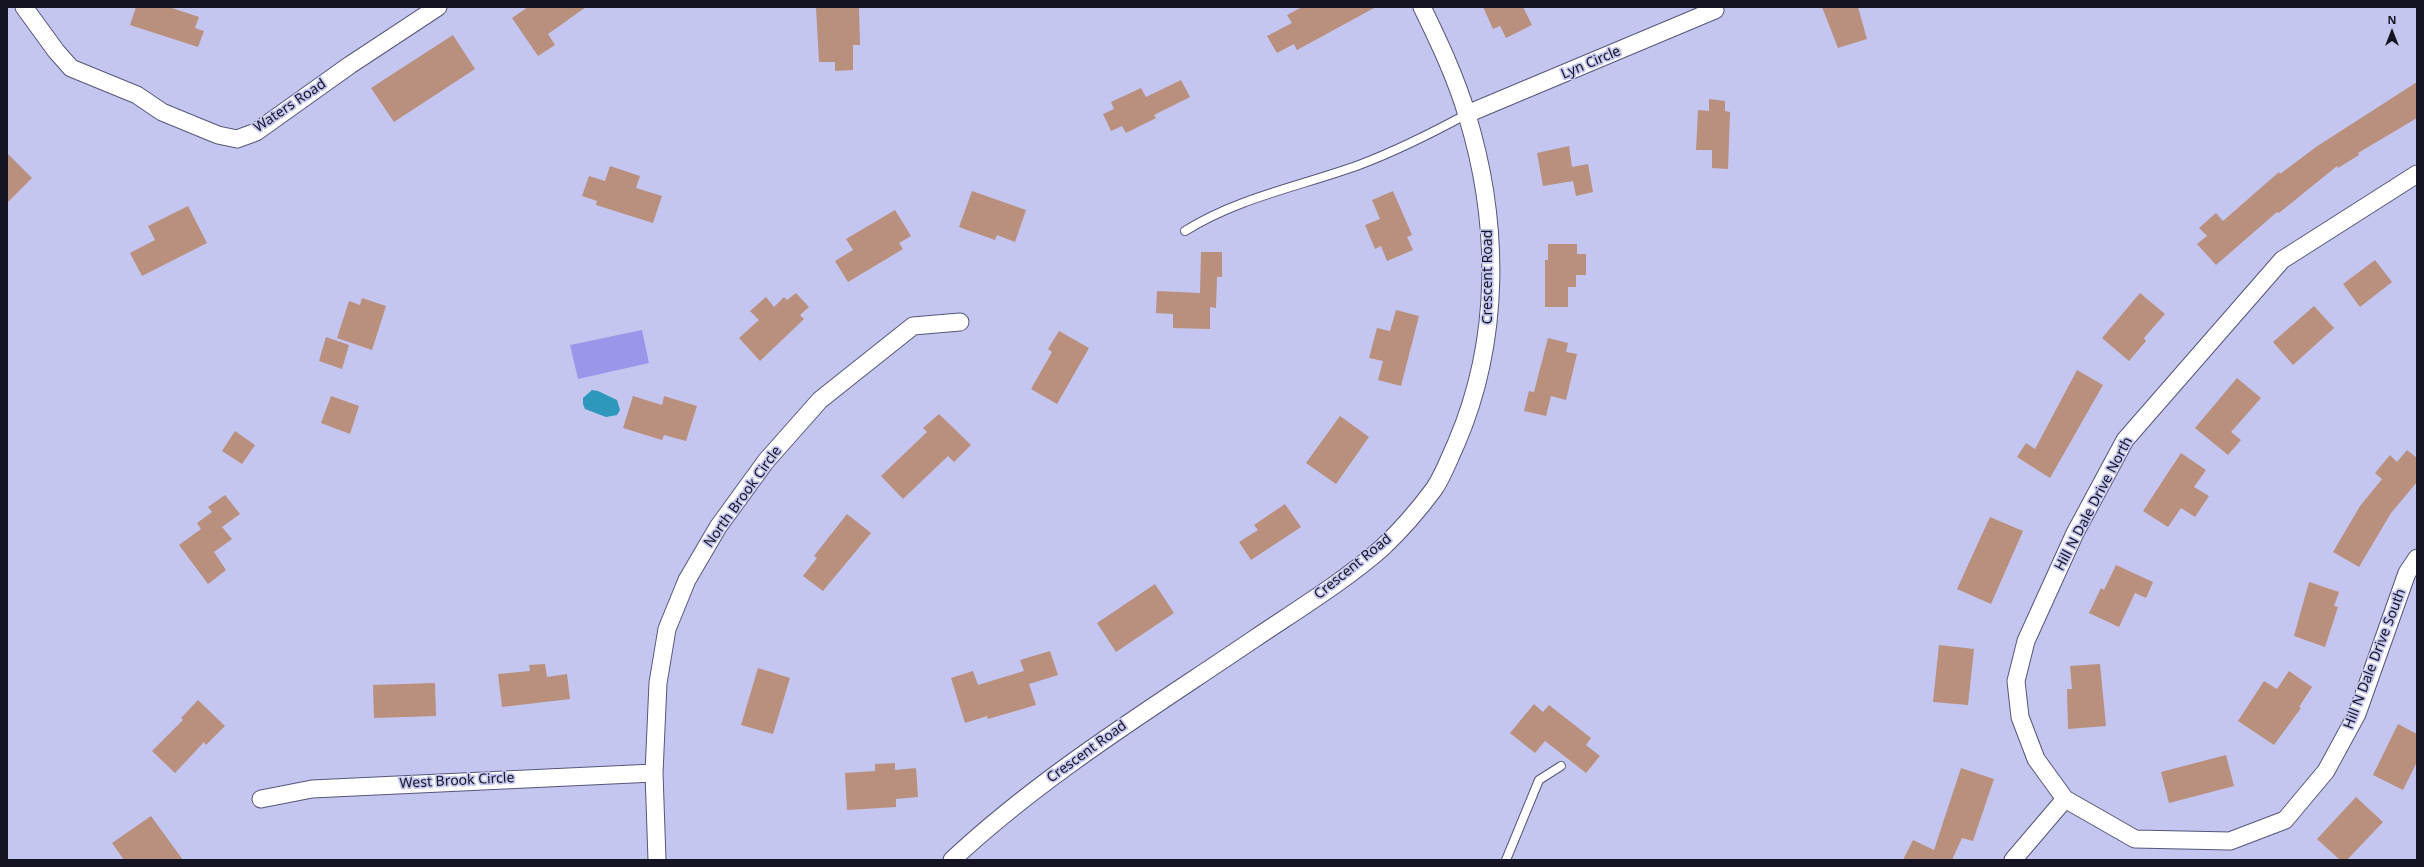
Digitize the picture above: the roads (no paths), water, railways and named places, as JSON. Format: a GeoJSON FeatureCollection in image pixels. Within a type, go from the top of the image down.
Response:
{"type":"FeatureCollection","features":[{"type":"Feature","properties":{"kind":"street","name":"Waters Road"},"geometry":{"type":"LineString","coordinates":[[24,7],[56,51],[71,68],[137,95],[162,112],[218,135],[237,139],[256,132],[350,65],[438,7]]}},
{"type":"Feature","properties":{"kind":"street","name":"Crescent Road"},"geometry":{"type":"LineString","coordinates":[[952,860],[995,820],[1093,746],[1341,580],[1383,546],[1435,488],[1471,405],[1488,334],[1491,294],[1490,233],[1480,168],[1467,114],[1447,61],[1422,7]]}},
{"type":"Feature","properties":{"kind":"street","name":"Lyn Circle"},"geometry":{"type":"LineString","coordinates":[[1467,114],[1715,10]]}},
{"type":"Feature","properties":{"kind":"street","name":"Hill N Dale Drive North"},"geometry":{"type":"LineString","coordinates":[[2065,799],[2036,759],[2020,717],[2016,681],[2030,634],[2075,533],[2125,440],[2282,260],[2417,174]]}},
{"type":"Feature","properties":{"kind":"street","name":"North Brook Circle"},"geometry":{"type":"LineString","coordinates":[[657,860],[654,772],[658,683],[667,630],[687,580],[718,527],[766,460],[820,400],[913,326],[960,322]]}},
{"type":"Feature","properties":{"kind":"street","name":"Hill N Dale Drive South"},"geometry":{"type":"LineString","coordinates":[[2065,799],[2135,839],[2230,841],[2285,820],[2326,771],[2357,714],[2412,576],[2417,558]]}},
{"type":"Feature","properties":{"kind":"street","name":"West Brook Circle"},"geometry":{"type":"LineString","coordinates":[[261,800],[312,789],[654,772]]}},
{"type":"Feature","properties":{"kind":"street"},"geometry":{"type":"LineString","coordinates":[[2013,860],[2065,799]]}},
{"type":"Feature","properties":{"kind":"lane"},"geometry":{"type":"LineString","coordinates":[[1185,231],[1202,220],[1272,193],[1359,165],[1425,136],[1467,114]]}},
{"type":"Feature","properties":{"kind":"lane"},"geometry":{"type":"LineString","coordinates":[[1506,860],[1539,780],[1561,766]]}},
{"type":"Feature","properties":{"kind":"water"},"geometry":{"type":"Polygon","coordinates":[[[592,390],[598,391],[617,400],[620,410],[617,415],[606,417],[585,409],[583,398],[592,390]]]}}]}
